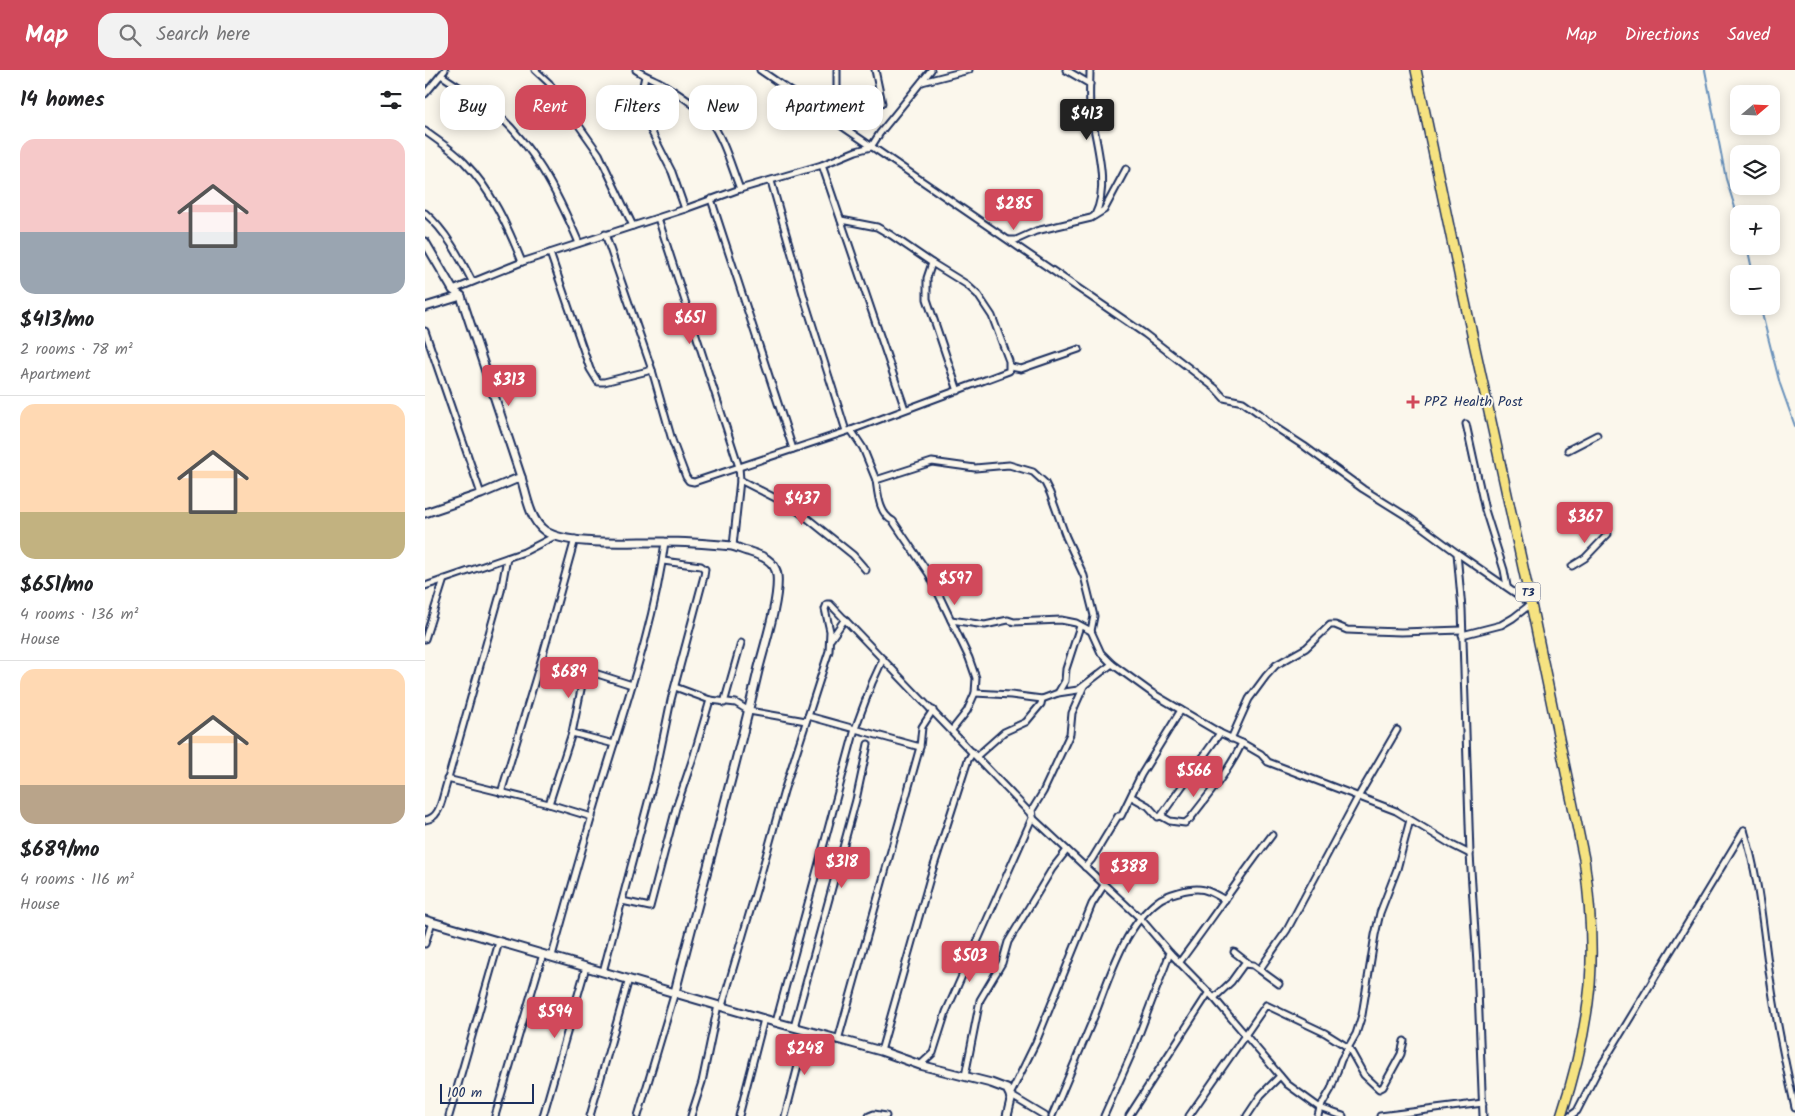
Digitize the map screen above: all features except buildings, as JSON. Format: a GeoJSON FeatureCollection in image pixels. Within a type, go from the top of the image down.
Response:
{"type":"FeatureCollection","features":[{"type":"Feature","properties":{"kind":"highway","name":"T3"},"geometry":{"type":"LineString","coordinates":[[1416,70],[1531,604],[1589,890],[1591,930],[1590,986],[1585,1019],[1569,1091],[1561,1116]]}},
{"type":"Feature","properties":{"kind":"street"},"geometry":{"type":"LineString","coordinates":[[425,94],[445,70]]}},
{"type":"Feature","properties":{"kind":"street"},"geometry":{"type":"LineString","coordinates":[[535,70],[549,82],[599,154],[633,226]]}},
{"type":"Feature","properties":{"kind":"street"},"geometry":{"type":"LineString","coordinates":[[636,70],[645,76],[661,82],[685,98],[709,119],[721,140],[740,189]]}},
{"type":"Feature","properties":{"kind":"street"},"geometry":{"type":"LineString","coordinates":[[760,70],[782,85]]}},
{"type":"Feature","properties":{"kind":"street"},"geometry":{"type":"LineString","coordinates":[[837,70],[837,85]]}},
{"type":"Feature","properties":{"kind":"street"},"geometry":{"type":"LineString","coordinates":[[875,70],[878,85]]}},
{"type":"Feature","properties":{"kind":"street"},"geometry":{"type":"LineString","coordinates":[[453,290],[522,262],[685,209],[740,189],[822,165],[871,147],[880,133],[931,70]]}},
{"type":"Feature","properties":{"kind":"street"},"geometry":{"type":"LineString","coordinates":[[922,82],[969,70]]}},
{"type":"Feature","properties":{"kind":"street"},"geometry":{"type":"LineString","coordinates":[[1066,70],[1090,84]]}},
{"type":"Feature","properties":{"kind":"street"},"geometry":{"type":"LineString","coordinates":[[1090,70],[1090,104],[1098,144],[1101,178],[1100,200],[1095,216]]}},
{"type":"Feature","properties":{"kind":"street"},"geometry":{"type":"LineString","coordinates":[[441,75],[489,108],[511,128],[551,183],[579,243]]}},
{"type":"Feature","properties":{"kind":"street"},"geometry":{"type":"LineString","coordinates":[[645,76],[639,104],[641,111],[672,172],[685,209]]}},
{"type":"Feature","properties":{"kind":"street"},"geometry":{"type":"LineString","coordinates":[[847,130],[1145,334],[1215,388],[1224,398],[1236,400],[1249,406],[1272,425],[1363,489],[1411,518],[1457,553],[1531,604],[1501,625],[1462,632],[1355,631],[1330,625],[1306,648],[1276,666],[1266,676],[1249,699],[1231,739]]}},
{"type":"Feature","properties":{"kind":"street"},"geometry":{"type":"LineString","coordinates":[[425,131],[463,161],[474,173],[505,223],[522,262]]}},
{"type":"Feature","properties":{"kind":"street"},"geometry":{"type":"LineString","coordinates":[[822,165],[905,409]]}},
{"type":"Feature","properties":{"kind":"street"},"geometry":{"type":"LineString","coordinates":[[1009,240],[1016,240],[1036,231],[1095,216],[1104,210],[1127,169]]}},
{"type":"Feature","properties":{"kind":"street"},"geometry":{"type":"LineString","coordinates":[[771,181],[806,304],[849,430],[863,448],[876,480],[878,496],[887,518],[893,521],[929,574],[969,658],[976,678],[975,693],[967,711],[952,730]]}},
{"type":"Feature","properties":{"kind":"street"},"geometry":{"type":"LineString","coordinates":[[711,200],[793,449]]}},
{"type":"Feature","properties":{"kind":"street"},"geometry":{"type":"LineString","coordinates":[[425,213],[444,233],[472,281]]}},
{"type":"Feature","properties":{"kind":"street"},"geometry":{"type":"LineString","coordinates":[[658,218],[739,467],[740,480],[733,546]]}},
{"type":"Feature","properties":{"kind":"street"},"geometry":{"type":"LineString","coordinates":[[841,220],[877,227],[891,234],[966,284],[978,295],[991,316],[1011,367]]}},
{"type":"Feature","properties":{"kind":"street"},"geometry":{"type":"LineString","coordinates":[[605,234],[652,370],[673,440],[689,481],[703,480],[849,430],[1004,374],[1011,367]]}},
{"type":"Feature","properties":{"kind":"street"},"geometry":{"type":"LineString","coordinates":[[425,242],[453,290],[461,296],[532,512],[539,525],[545,531],[555,536],[575,539],[733,546],[769,560],[774,566],[777,575],[776,598],[749,711],[675,992],[638,1116]]}},
{"type":"Feature","properties":{"kind":"street"},"geometry":{"type":"LineString","coordinates":[[549,253],[591,369],[598,382],[652,370]]}},
{"type":"Feature","properties":{"kind":"street"},"geometry":{"type":"LineString","coordinates":[[932,263],[927,278],[927,299],[958,391]]}},
{"type":"Feature","properties":{"kind":"street"},"geometry":{"type":"LineString","coordinates":[[425,307],[461,296]]}},
{"type":"Feature","properties":{"kind":"street"},"geometry":{"type":"LineString","coordinates":[[425,331],[481,494]]}},
{"type":"Feature","properties":{"kind":"street"},"geometry":{"type":"LineString","coordinates":[[1011,367],[1021,369],[1079,349]]}},
{"type":"Feature","properties":{"kind":"street"},"geometry":{"type":"LineString","coordinates":[[1466,424],[1485,510],[1504,570],[1507,586]]}},
{"type":"Feature","properties":{"kind":"street"},"geometry":{"type":"LineString","coordinates":[[1568,450],[1597,435]]}},
{"type":"Feature","properties":{"kind":"street"},"geometry":{"type":"LineString","coordinates":[[876,480],[932,462],[975,468],[1009,465],[1033,472],[1045,483],[1050,493],[1066,537],[1088,585],[1094,616],[1091,631],[1101,653],[1112,664],[1152,694],[1261,754],[1268,762],[1396,811],[1452,846],[1470,854]]}},
{"type":"Feature","properties":{"kind":"street"},"geometry":{"type":"LineString","coordinates":[[425,513],[481,494],[521,477]]}},
{"type":"Feature","properties":{"kind":"street"},"geometry":{"type":"LineString","coordinates":[[740,480],[789,505],[802,514],[853,555],[866,570]]}},
{"type":"Feature","properties":{"kind":"street"},"geometry":{"type":"LineString","coordinates":[[1572,566],[1585,558],[1608,534]]}},
{"type":"Feature","properties":{"kind":"street"},"geometry":{"type":"LineString","coordinates":[[425,586],[535,548],[555,536]]}},
{"type":"Feature","properties":{"kind":"street"},"geometry":{"type":"LineString","coordinates":[[501,792],[543,654],[575,539]]}},
{"type":"Feature","properties":{"kind":"street"},"geometry":{"type":"LineString","coordinates":[[552,956],[632,685],[663,561],[665,542]]}},
{"type":"Feature","properties":{"kind":"street"},"geometry":{"type":"LineString","coordinates":[[1457,553],[1466,700],[1470,854],[1483,1116]]}},
{"type":"Feature","properties":{"kind":"street"},"geometry":{"type":"LineString","coordinates":[[425,820],[430,820],[439,809],[501,591],[507,558]]}},
{"type":"Feature","properties":{"kind":"street"},"geometry":{"type":"LineString","coordinates":[[603,972],[656,772],[705,569],[701,566],[663,561]]}},
{"type":"Feature","properties":{"kind":"street"},"geometry":{"type":"LineString","coordinates":[[425,639],[444,578]]}},
{"type":"Feature","properties":{"kind":"street"},"geometry":{"type":"LineString","coordinates":[[691,1116],[702,1082],[720,1006],[829,651],[830,640],[825,607],[827,604],[831,605],[933,710],[1033,818],[1140,918],[1179,963],[1209,992],[1287,1084],[1320,1108],[1343,1116]]}},
{"type":"Feature","properties":{"kind":"street"},"geometry":{"type":"LineString","coordinates":[[830,640],[845,619]]}},
{"type":"Feature","properties":{"kind":"street"},"geometry":{"type":"LineString","coordinates":[[951,620],[985,625],[1008,620],[1014,622],[1061,620],[1076,623],[1091,631]]}},
{"type":"Feature","properties":{"kind":"street"},"geometry":{"type":"LineString","coordinates":[[1058,693],[1065,681],[1066,669],[1080,626]]}},
{"type":"Feature","properties":{"kind":"street"},"geometry":{"type":"LineString","coordinates":[[724,703],[741,643]]}},
{"type":"Feature","properties":{"kind":"street"},"geometry":{"type":"LineString","coordinates":[[776,1022],[855,729],[883,659]]}},
{"type":"Feature","properties":{"kind":"street"},"geometry":{"type":"LineString","coordinates":[[975,693],[1042,699],[1058,693],[1074,691],[1084,686],[1112,664]]}},
{"type":"Feature","properties":{"kind":"street"},"geometry":{"type":"LineString","coordinates":[[549,804],[572,733],[585,670],[632,685]]}},
{"type":"Feature","properties":{"kind":"street"},"geometry":{"type":"LineString","coordinates":[[920,1065],[933,1052],[946,1012],[1033,818],[1031,810],[1043,792],[1070,734],[1072,714],[1084,686]]}},
{"type":"Feature","properties":{"kind":"street"},"geometry":{"type":"LineString","coordinates":[[675,687],[710,700],[736,703],[749,711],[807,719],[855,729],[920,747]]}},
{"type":"Feature","properties":{"kind":"street"},"geometry":{"type":"LineString","coordinates":[[881,1051],[933,869],[965,769],[975,754],[1004,732],[1026,722],[1041,704],[1042,699]]}},
{"type":"Feature","properties":{"kind":"street"},"geometry":{"type":"LineString","coordinates":[[622,901],[650,907],[676,808],[710,700]]}},
{"type":"Feature","properties":{"kind":"street"},"geometry":{"type":"LineString","coordinates":[[838,1040],[920,747],[921,727],[933,710]]}},
{"type":"Feature","properties":{"kind":"street"},"geometry":{"type":"LineString","coordinates":[[1085,868],[1118,816],[1121,816],[1132,797],[1141,775],[1181,710]]}},
{"type":"Feature","properties":{"kind":"street"},"geometry":{"type":"LineString","coordinates":[[1259,969],[1287,930],[1358,797],[1397,730]]}},
{"type":"Feature","properties":{"kind":"street"},"geometry":{"type":"LineString","coordinates":[[572,733],[614,744]]}},
{"type":"Feature","properties":{"kind":"street"},"geometry":{"type":"LineString","coordinates":[[1161,816],[1220,733]]}},
{"type":"Feature","properties":{"kind":"street"},"geometry":{"type":"LineString","coordinates":[[1132,797],[1148,806],[1159,817],[1185,823],[1233,762],[1242,743]]}},
{"type":"Feature","properties":{"kind":"street"},"geometry":{"type":"LineString","coordinates":[[794,1027],[856,800],[868,744]]}},
{"type":"Feature","properties":{"kind":"street"},"geometry":{"type":"LineString","coordinates":[[447,778],[592,817]]}},
{"type":"Feature","properties":{"kind":"street"},"geometry":{"type":"LineString","coordinates":[[1318,1116],[1320,1108],[1331,1089],[1341,1060],[1356,1034],[1362,1016],[1370,961],[1380,913],[1397,869],[1410,820]]}},
{"type":"Feature","properties":{"kind":"street"},"geometry":{"type":"LineString","coordinates":[[1570,1116],[1577,1111],[1595,1076],[1744,830],[1751,852],[1774,1003],[1795,1108]]}},
{"type":"Feature","properties":{"kind":"street"},"geometry":{"type":"LineString","coordinates":[[1179,963],[1249,864],[1272,835]]}},
{"type":"Feature","properties":{"kind":"street"},"geometry":{"type":"LineString","coordinates":[[965,1076],[980,1000],[1001,963],[1009,942],[1052,869],[1067,850]]}},
{"type":"Feature","properties":{"kind":"street"},"geometry":{"type":"LineString","coordinates":[[1007,1116],[1011,1095],[1092,904],[1104,886]]}},
{"type":"Feature","properties":{"kind":"street"},"geometry":{"type":"LineString","coordinates":[[1052,1116],[1114,967],[1132,928],[1140,918],[1158,900],[1190,889],[1201,888],[1211,891],[1225,900]]}},
{"type":"Feature","properties":{"kind":"street"},"geometry":{"type":"LineString","coordinates":[[425,944],[429,921],[764,1019],[881,1051],[920,1065],[1000,1086],[1045,1116]]}},
{"type":"Feature","properties":{"kind":"street"},"geometry":{"type":"LineString","coordinates":[[449,1116],[499,942]]}},
{"type":"Feature","properties":{"kind":"street"},"geometry":{"type":"LineString","coordinates":[[1234,952],[1279,984]]}},
{"type":"Feature","properties":{"kind":"street"},"geometry":{"type":"LineString","coordinates":[[1103,1116],[1132,1053],[1170,953]]}},
{"type":"Feature","properties":{"kind":"street"},"geometry":{"type":"LineString","coordinates":[[495,1116],[543,954]]}},
{"type":"Feature","properties":{"kind":"street"},"geometry":{"type":"LineString","coordinates":[[1214,998],[1231,982],[1244,964],[1249,963]]}},
{"type":"Feature","properties":{"kind":"street"},"geometry":{"type":"LineString","coordinates":[[543,1116],[586,967]]}},
{"type":"Feature","properties":{"kind":"street"},"geometry":{"type":"LineString","coordinates":[[591,1116],[629,979]]}},
{"type":"Feature","properties":{"kind":"street"},"geometry":{"type":"LineString","coordinates":[[1129,1116],[1209,992]]}},
{"type":"Feature","properties":{"kind":"street"},"geometry":{"type":"LineString","coordinates":[[1189,1116],[1266,1005],[1325,1033],[1349,1048],[1364,1075],[1379,1089],[1383,1087],[1401,1054],[1404,1042]]}},
{"type":"Feature","properties":{"kind":"street"},"geometry":{"type":"LineString","coordinates":[[739,1116],[764,1019]]}},
{"type":"Feature","properties":{"kind":"street"},"geometry":{"type":"LineString","coordinates":[[785,1116],[807,1031]]}},
{"type":"Feature","properties":{"kind":"street"},"geometry":{"type":"LineString","coordinates":[[1247,1116],[1261,1095],[1280,1076]]}},
{"type":"Feature","properties":{"kind":"street"},"geometry":{"type":"LineString","coordinates":[[1380,1116],[1483,1102]]}},
{"type":"Feature","properties":{"kind":"street"},"geometry":{"type":"LineString","coordinates":[[869,1116],[874,1114],[886,1116]]}},
{"type":"Feature","properties":{"kind":"waterway"},"geometry":{"type":"LineString","coordinates":[[1705,70],[1726,179],[1734,205]]}},
{"type":"Feature","properties":{"kind":"waterway"},"geometry":{"type":"LineString","coordinates":[[1749,255],[1751,265]]}},
{"type":"Feature","properties":{"kind":"waterway"},"geometry":{"type":"LineString","coordinates":[[1762,315],[1780,384],[1795,426]]}},
{"type":"Feature","properties":{"kind":"place","name":"PPZ Health Post"},"geometry":{"type":"Point","coordinates":[1413,402]}}]}
